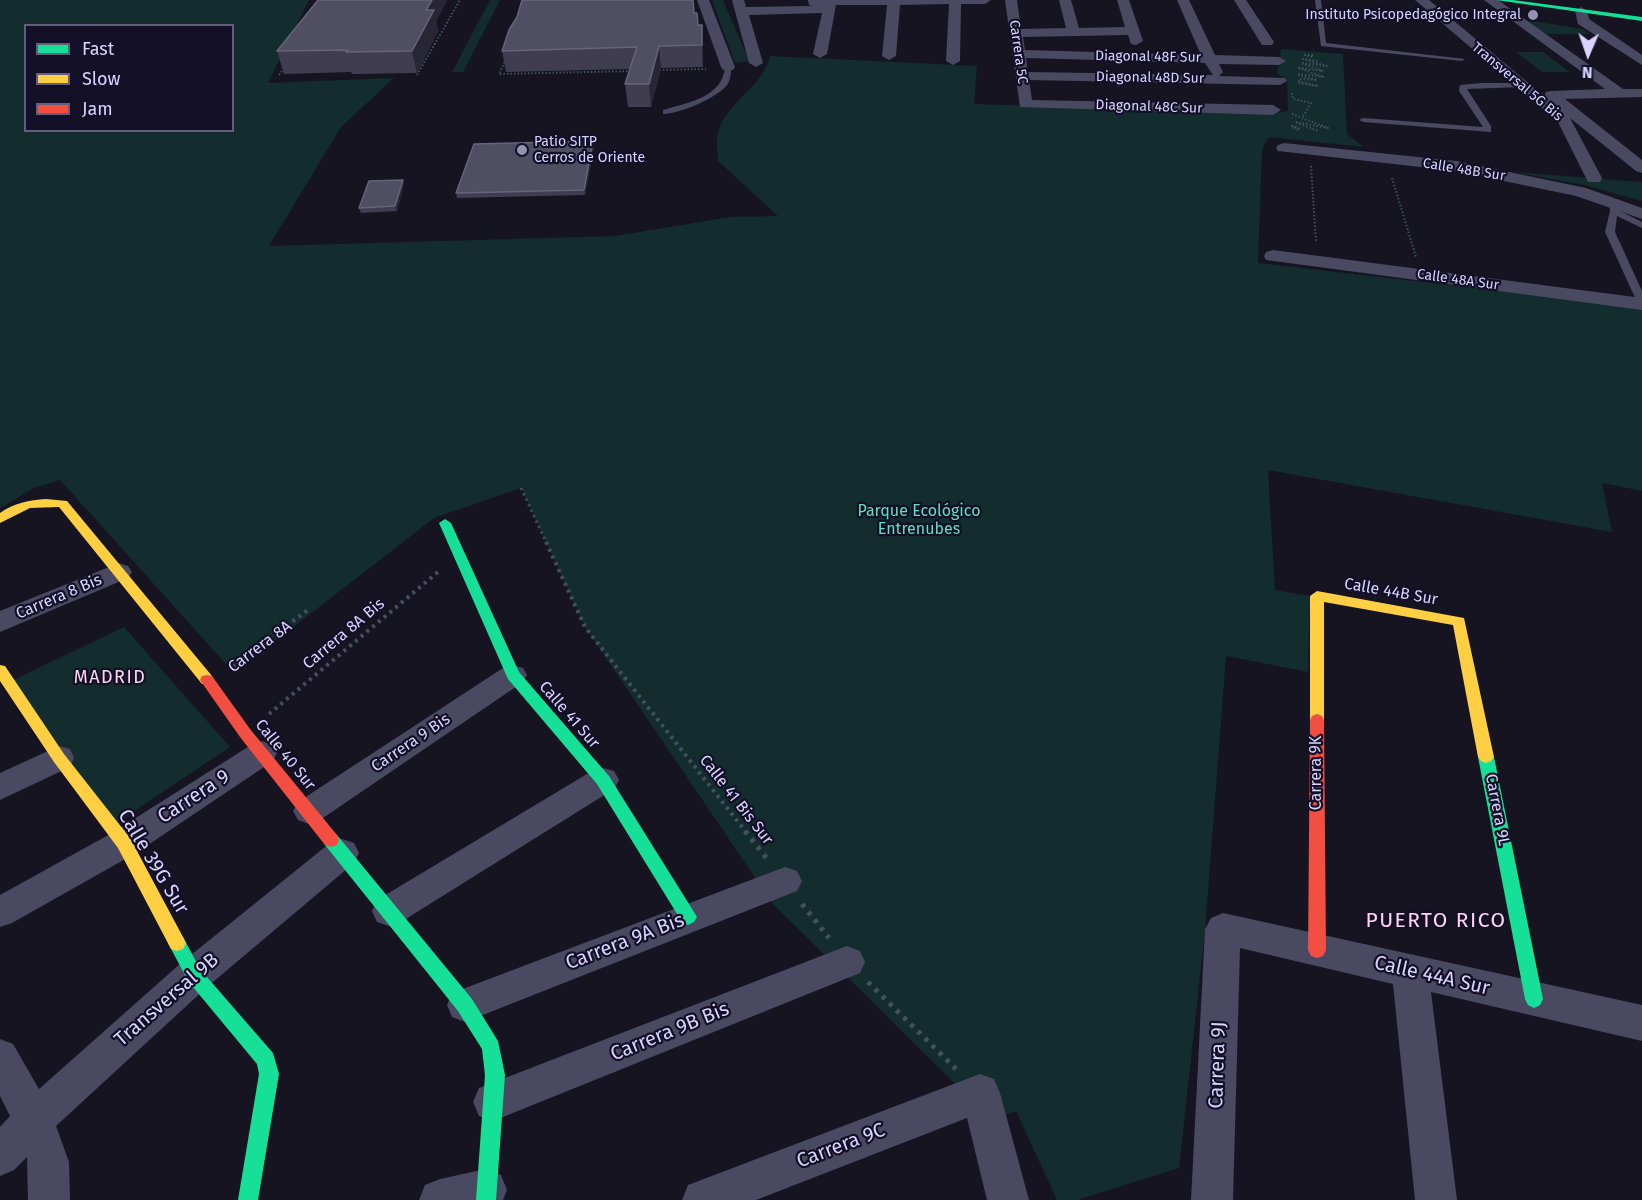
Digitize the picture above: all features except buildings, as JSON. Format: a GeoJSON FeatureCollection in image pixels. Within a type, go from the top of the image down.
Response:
{"type":"FeatureCollection","features":[{"type":"Feature","properties":{"kind":"street"},"geometry":{"type":"LineString","coordinates":[[703,0],[756,63]]}},
{"type":"Feature","properties":{"kind":"street"},"geometry":{"type":"LineString","coordinates":[[953,61],[955,0]]}},
{"type":"Feature","properties":{"kind":"street"},"geometry":{"type":"LineString","coordinates":[[728,69],[731,33],[739,5],[829,6],[894,1],[985,0]]}},
{"type":"Feature","properties":{"kind":"street","name":"Carrera 5C"},"geometry":{"type":"LineString","coordinates":[[1011,0],[1025,104]]}},
{"type":"Feature","properties":{"kind":"street"},"geometry":{"type":"LineString","coordinates":[[1065,0],[1073,32]]}},
{"type":"Feature","properties":{"kind":"street"},"geometry":{"type":"LineString","coordinates":[[1015,33],[1073,32],[1135,36],[1123,0]]}},
{"type":"Feature","properties":{"kind":"street"},"geometry":{"type":"LineString","coordinates":[[1183,0],[1227,94]]}},
{"type":"Feature","properties":{"kind":"street"},"geometry":{"type":"LineString","coordinates":[[1240,0],[1267,42]]}},
{"type":"Feature","properties":{"kind":"street","name":"Transversal 5G Bis"},"geometry":{"type":"LineString","coordinates":[[1420,0],[1563,120],[1594,178]]}},
{"type":"Feature","properties":{"kind":"street"},"geometry":{"type":"LineString","coordinates":[[1490,0],[1642,110]]}},
{"type":"Feature","properties":{"kind":"street"},"geometry":{"type":"LineString","coordinates":[[1499,0],[1642,19]]}},
{"type":"Feature","properties":{"kind":"street"},"geometry":{"type":"LineString","coordinates":[[813,1],[829,6]]}},
{"type":"Feature","properties":{"kind":"street"},"geometry":{"type":"LineString","coordinates":[[889,56],[894,1]]}},
{"type":"Feature","properties":{"kind":"street"},"geometry":{"type":"LineString","coordinates":[[820,54],[829,6]]}},
{"type":"Feature","properties":{"kind":"street"},"geometry":{"type":"LineString","coordinates":[[1581,11],[1583,21],[1642,61]]}},
{"type":"Feature","properties":{"kind":"street","name":"Diagonal 48F Sur"},"geometry":{"type":"LineString","coordinates":[[1018,54],[1279,61]]}},
{"type":"Feature","properties":{"kind":"street","name":"Diagonal 48D Sur"},"geometry":{"type":"LineString","coordinates":[[1021,76],[1227,94],[1285,81]]}},
{"type":"Feature","properties":{"kind":"street"},"geometry":{"type":"LineString","coordinates":[[1619,93],[1642,93]]}},
{"type":"Feature","properties":{"kind":"street","name":"Transversal 5G Bis"},"geometry":{"type":"LineString","coordinates":[[1619,93],[1555,94],[1551,97],[1642,168]]}},
{"type":"Feature","properties":{"kind":"street","name":"Diagonal 48C Sur"},"geometry":{"type":"LineString","coordinates":[[1025,104],[1227,94],[1273,110]]}},
{"type":"Feature","properties":{"kind":"street","name":"Calle 48B Sur"},"geometry":{"type":"LineString","coordinates":[[1284,148],[1456,166],[1540,182],[1641,217]]}},
{"type":"Feature","properties":{"kind":"street","name":"Calle 48A Sur"},"geometry":{"type":"LineString","coordinates":[[1273,256],[1642,303]]}},
{"type":"Feature","properties":{"kind":"street","name":"Calle 40 Sur"},"geometry":{"type":"LineString","coordinates":[[0,519],[23,506],[41,503],[63,504],[211,684],[254,743],[465,1005],[491,1047],[495,1075],[493,1102]]}},
{"type":"Feature","properties":{"kind":"street","name":"Calle 41 Sur"},"geometry":{"type":"LineString","coordinates":[[445,523],[513,675],[603,780],[688,917]]}},
{"type":"Feature","properties":{"kind":"street","name":"Carrera 8 Bis"},"geometry":{"type":"LineString","coordinates":[[0,622],[119,572]]}},
{"type":"Feature","properties":{"kind":"street","name":"Calle 44B Sur"},"geometry":{"type":"LineString","coordinates":[[1317,597],[1459,621]]}},
{"type":"Feature","properties":{"kind":"street","name":"Carrera 9K"},"geometry":{"type":"LineString","coordinates":[[1317,597],[1317,950]]}},
{"type":"Feature","properties":{"kind":"street","name":"Carrera 9L"},"geometry":{"type":"LineString","coordinates":[[1459,621],[1534,999]]}},
{"type":"Feature","properties":{"kind":"street","name":"Carrera 9 Bis"},"geometry":{"type":"LineString","coordinates":[[309,811],[513,675]]}},
{"type":"Feature","properties":{"kind":"street","name":"Calle 39G Sur"},"geometry":{"type":"LineString","coordinates":[[5,685],[124,843],[194,975],[266,1060],[269,1074],[248,1200]]}},
{"type":"Feature","properties":{"kind":"street","name":"Carrera 9"},"geometry":{"type":"LineString","coordinates":[[0,912],[124,843],[254,743]]}},
{"type":"Feature","properties":{"kind":"street"},"geometry":{"type":"LineString","coordinates":[[0,787],[59,758]]}},
{"type":"Feature","properties":{"kind":"street"},"geometry":{"type":"LineString","coordinates":[[389,911],[603,780]]}},
{"type":"Feature","properties":{"kind":"street","name":"Transversal 9B"},"geometry":{"type":"LineString","coordinates":[[0,1156],[34,1120],[194,975],[342,853]]}},
{"type":"Feature","properties":{"kind":"street","name":"Carrera 9A Bis"},"geometry":{"type":"LineString","coordinates":[[465,1005],[785,881]]}},
{"type":"Feature","properties":{"kind":"street","name":"Calle 44A Sur"},"geometry":{"type":"LineString","coordinates":[[1223,929],[1642,1022]]}},
{"type":"Feature","properties":{"kind":"street","name":"Carrera 9J"},"geometry":{"type":"LineString","coordinates":[[1212,1200],[1223,929]]}},
{"type":"Feature","properties":{"kind":"street","name":"Carrera 9B Bis"},"geometry":{"type":"LineString","coordinates":[[493,1102],[847,962]]}},
{"type":"Feature","properties":{"kind":"street"},"geometry":{"type":"LineString","coordinates":[[1410,972],[1436,1200]]}},
{"type":"Feature","properties":{"kind":"street"},"geometry":{"type":"LineString","coordinates":[[1642,1022],[1642,1029]]}},
{"type":"Feature","properties":{"kind":"street"},"geometry":{"type":"LineString","coordinates":[[0,1057],[34,1120],[49,1162],[49,1200]]}},
{"type":"Feature","properties":{"kind":"street"},"geometry":{"type":"LineString","coordinates":[[980,1093],[1008,1200]]}},
{"type":"Feature","properties":{"kind":"street","name":"Carrera 9C"},"geometry":{"type":"LineString","coordinates":[[703,1200],[980,1093]]}},
{"type":"Feature","properties":{"kind":"street"},"geometry":{"type":"LineString","coordinates":[[441,1200],[486,1195],[493,1102]]}},
{"type":"Feature","properties":{"kind":"lane"},"geometry":{"type":"LineString","coordinates":[[1318,0],[1323,45],[1462,59]]}},
{"type":"Feature","properties":{"kind":"lane"},"geometry":{"type":"LineString","coordinates":[[666,112],[719,90],[727,79],[728,69]]}},
{"type":"Feature","properties":{"kind":"lane"},"geometry":{"type":"LineString","coordinates":[[1362,120],[1488,130],[1463,91],[1463,87],[1522,85]]}},
{"type":"Feature","properties":{"kind":"lane"},"geometry":{"type":"LineString","coordinates":[[1613,206],[1610,232],[1642,303]]}},
{"type":"Feature","properties":{"kind":"path"},"geometry":{"type":"LineString","coordinates":[[417,75],[460,0]]}},
{"type":"Feature","properties":{"kind":"path"},"geometry":{"type":"LineString","coordinates":[[433,28],[444,28]]}},
{"type":"Feature","properties":{"kind":"path"},"geometry":{"type":"LineString","coordinates":[[1320,54],[1305,55],[1321,59]]}},
{"type":"Feature","properties":{"kind":"path"},"geometry":{"type":"LineString","coordinates":[[508,55],[499,74],[637,71]]}},
{"type":"Feature","properties":{"kind":"path"},"geometry":{"type":"LineString","coordinates":[[279,75],[291,58]]}},
{"type":"Feature","properties":{"kind":"path"},"geometry":{"type":"LineString","coordinates":[[1285,81],[1318,86],[1292,79],[1317,80],[1294,74],[1324,77],[1299,68],[1323,71],[1301,63],[1327,66],[1303,59],[1329,62]]}},
{"type":"Feature","properties":{"kind":"path"},"geometry":{"type":"LineString","coordinates":[[649,70],[706,69]]}},
{"type":"Feature","properties":{"kind":"path"},"geometry":{"type":"LineString","coordinates":[[1292,90],[1293,99],[1311,103],[1302,118]]}},
{"type":"Feature","properties":{"kind":"path"},"geometry":{"type":"LineString","coordinates":[[1310,150],[1317,261]]}},
{"type":"Feature","properties":{"kind":"path"},"geometry":{"type":"LineString","coordinates":[[1387,159],[1421,275]]}},
{"type":"Feature","properties":{"kind":"path","name":"Calle 41 Bis Sur"},"geometry":{"type":"LineString","coordinates":[[521,488],[585,627],[847,962],[980,1093]]}},
{"type":"Feature","properties":{"kind":"path","name":"Carrera 8A Bis"},"geometry":{"type":"LineString","coordinates":[[254,743],[459,554]]}},
{"type":"Feature","properties":{"kind":"path","name":"Carrera 8A"},"geometry":{"type":"LineString","coordinates":[[211,684],[309,609]]}},
{"type":"Feature","properties":{"kind":"green space","name":"Parque Ecológico Entrenubes"},"geometry":{"type":"Polygon","coordinates":[[[0,0],[309,0],[268,83],[394,78],[341,127],[269,246],[615,236],[730,217],[778,216],[718,161],[717,147],[720,126],[726,115],[759,78],[770,56],[977,66],[974,104],[1273,113],[1288,111],[1287,79],[1277,74],[1281,49],[1343,54],[1347,134],[1364,147],[1269,137],[1262,153],[1258,263],[1642,307],[1642,491],[1602,483],[1612,532],[1268,470],[1275,590],[1310,596],[1308,672],[1226,656],[1205,931],[1179,1168],[1077,1200],[1057,1200],[1016,1111],[992,1120],[773,904],[585,627],[521,488],[434,518],[234,673],[60,480],[34,488],[0,508],[0,0]]]}},
{"type":"Feature","properties":{"kind":"green space"},"geometry":{"type":"Polygon","coordinates":[[[490,0],[500,0],[463,72],[452,72],[490,0]]]}},
{"type":"Feature","properties":{"kind":"green space"},"geometry":{"type":"Polygon","coordinates":[[[712,0],[723,0],[749,61],[735,63],[712,0]]]}},
{"type":"Feature","properties":{"kind":"green space"},"geometry":{"type":"Polygon","coordinates":[[[1526,20],[1583,29],[1589,34],[1543,34],[1526,20]]]}},
{"type":"Feature","properties":{"kind":"green space"},"geometry":{"type":"Polygon","coordinates":[[[1516,52],[1543,52],[1570,72],[1542,72],[1516,52]]]}},
{"type":"Feature","properties":{"kind":"green space"},"geometry":{"type":"Polygon","coordinates":[[[1514,172],[1642,182],[1642,201],[1584,185],[1514,172]]]}},
{"type":"Feature","properties":{"kind":"green space"},"geometry":{"type":"Polygon","coordinates":[[[124,627],[230,747],[112,826],[13,680],[124,627]]]}},
{"type":"Feature","properties":{"kind":"traffic: fast"},"geometry":{"type":"LineString","coordinates":[[1499,0],[1642,19]]}},
{"type":"Feature","properties":{"kind":"traffic: fast"},"geometry":{"type":"LineString","coordinates":[[445,523],[513,675],[603,780],[688,917]]}},
{"type":"Feature","properties":{"kind":"traffic: fast"},"geometry":{"type":"LineString","coordinates":[[1486,757],[1534,999]]}},
{"type":"Feature","properties":{"kind":"traffic: fast"},"geometry":{"type":"LineString","coordinates":[[331,840],[465,1005],[491,1047],[495,1075],[486,1200]]}},
{"type":"Feature","properties":{"kind":"traffic: fast"},"geometry":{"type":"LineString","coordinates":[[177,943],[194,975],[266,1060],[269,1074],[248,1200]]}},
{"type":"Feature","properties":{"kind":"traffic: slow"},"geometry":{"type":"LineString","coordinates":[[0,519],[14,509],[30,504],[63,504],[207,680]]}},
{"type":"Feature","properties":{"kind":"traffic: slow"},"geometry":{"type":"LineString","coordinates":[[1317,720],[1317,596],[1459,621],[1486,757]]}},
{"type":"Feature","properties":{"kind":"traffic: slow"},"geometry":{"type":"LineString","coordinates":[[0,670],[59,758],[124,843],[177,943]]}},
{"type":"Feature","properties":{"kind":"traffic: jam"},"geometry":{"type":"LineString","coordinates":[[207,680],[245,733],[331,840]]}},
{"type":"Feature","properties":{"kind":"traffic: jam"},"geometry":{"type":"LineString","coordinates":[[1317,720],[1317,950]]}},
{"type":"Feature","properties":{"kind":"place","name":"Instituto Psicopedagógico Integral"},"geometry":{"type":"Point","coordinates":[1533,15]}},
{"type":"Feature","properties":{"kind":"place","name":"Patio SITP Cerros de Oriente"},"geometry":{"type":"Point","coordinates":[522,150]}},
{"type":"Feature","properties":{"kind":"district","name":"MADRID"},"geometry":{"type":"Point","coordinates":[110,678]}},
{"type":"Feature","properties":{"kind":"district","name":"PUERTO RICO"},"geometry":{"type":"Point","coordinates":[1436,921]}}]}
